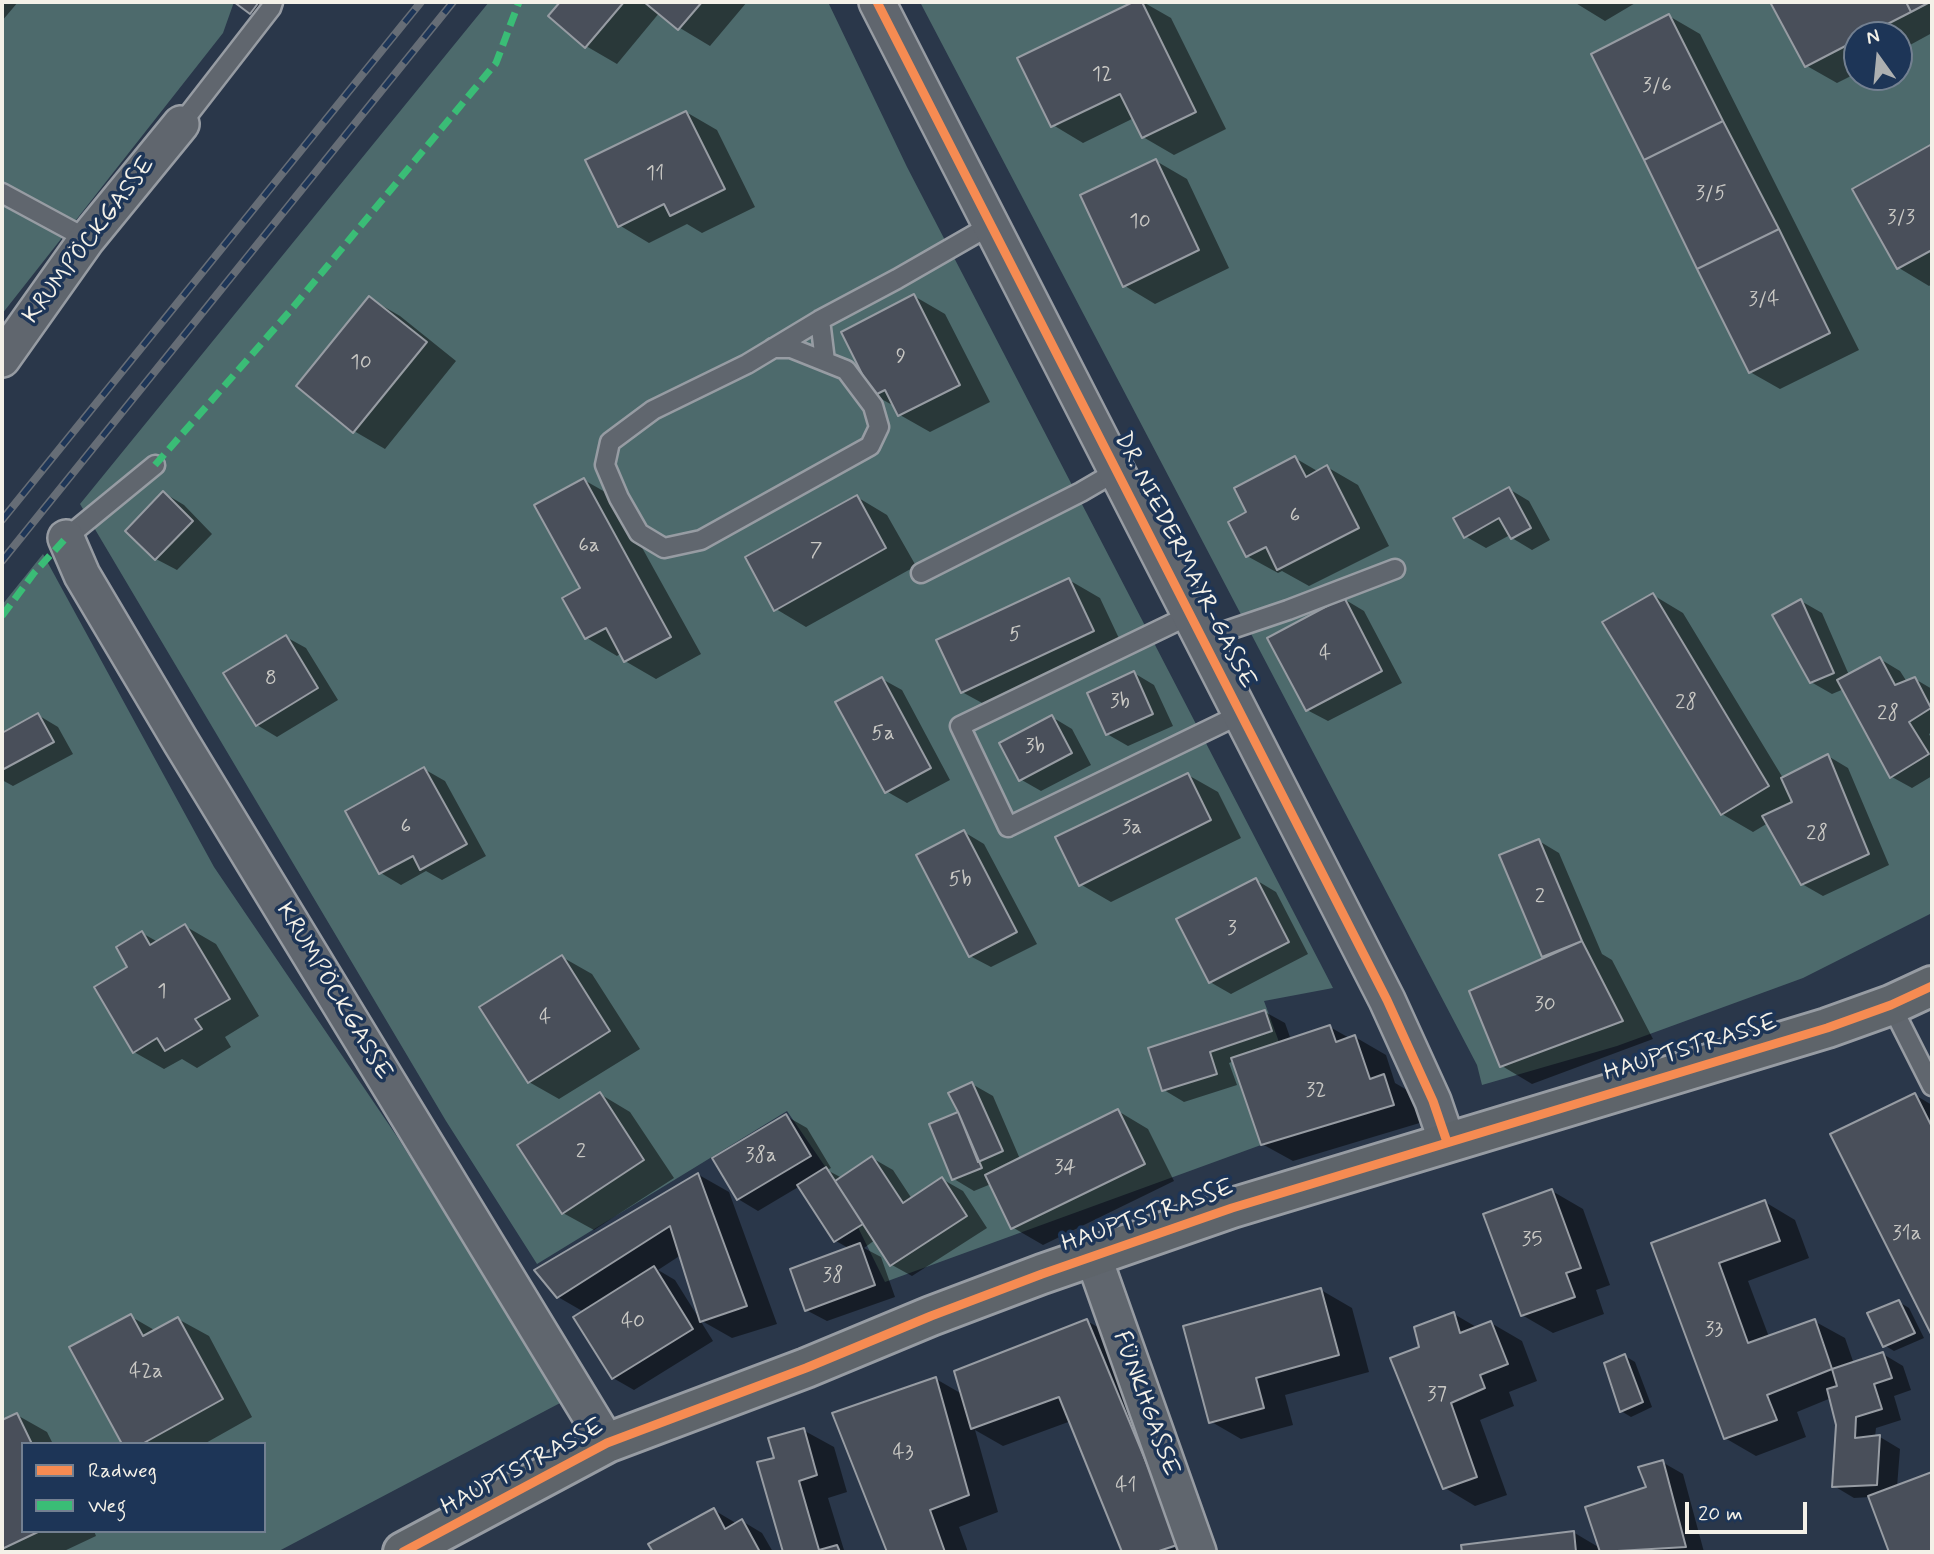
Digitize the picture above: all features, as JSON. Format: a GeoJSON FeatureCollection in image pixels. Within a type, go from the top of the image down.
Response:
{"type":"FeatureCollection","features":[{"type":"Feature","properties":{"kind":"main road","name":"HAUPTSTRASSE"},"geometry":{"type":"LineString","coordinates":[[403,1552],[607,1443],[806,1368],[931,1316],[1093,1256],[1232,1208],[1827,1028],[1891,1005],[1932,986]]}},
{"type":"Feature","properties":{"kind":"street","name":"DR. NIEDERMAYR-GASSE"},"geometry":{"type":"LineString","coordinates":[[877,2],[1387,1000],[1433,1101],[1447,1142]]}},
{"type":"Feature","properties":{"kind":"street","name":"KRUMPÖCKGASSE"},"geometry":{"type":"LineString","coordinates":[[2,359],[87,239],[181,124]]}},
{"type":"Feature","properties":{"kind":"street","name":"KRUMPÖCKGASSE"},"geometry":{"type":"LineString","coordinates":[[66,538],[82,575],[174,730],[607,1443]]}},
{"type":"Feature","properties":{"kind":"street","name":"FÜNKHGASSE"},"geometry":{"type":"LineString","coordinates":[[1093,1256],[1198,1552]]}},
{"type":"Feature","properties":{"kind":"lane"},"geometry":{"type":"LineString","coordinates":[[181,124],[273,2]]}},
{"type":"Feature","properties":{"kind":"lane"},"geometry":{"type":"LineString","coordinates":[[2,193],[87,239]]}},
{"type":"Feature","properties":{"kind":"lane"},"geometry":{"type":"LineString","coordinates":[[773,348],[791,348],[846,370],[873,406],[880,427],[870,446],[701,540],[664,548],[639,533],[619,498],[605,465],[610,442],[653,410],[747,364],[773,348],[820,320],[991,225]]}},
{"type":"Feature","properties":{"kind":"lane"},"geometry":{"type":"LineString","coordinates":[[820,320],[825,361]]}},
{"type":"Feature","properties":{"kind":"lane"},"geometry":{"type":"LineString","coordinates":[[66,538],[155,465]]}},
{"type":"Feature","properties":{"kind":"lane"},"geometry":{"type":"LineString","coordinates":[[921,573],[1117,471]]}},
{"type":"Feature","properties":{"kind":"lane"},"geometry":{"type":"LineString","coordinates":[[1241,714],[1008,827],[960,726],[1196,627],[1288,610],[1395,569]]}},
{"type":"Feature","properties":{"kind":"lane"},"geometry":{"type":"LineString","coordinates":[[1891,1005],[1932,1086]]}},
{"type":"Feature","properties":{"kind":"green space"},"geometry":{"type":"Polygon","coordinates":[[[2,2],[234,2],[223,33],[2,314],[2,2]]]}},
{"type":"Feature","properties":{"kind":"green space"},"geometry":{"type":"Polygon","coordinates":[[[489,2],[828,2],[907,167],[1333,988],[1264,1001],[1279,1042],[1232,1059],[1261,1145],[885,1282],[835,1181],[787,1111],[537,1264],[446,1121],[80,504],[489,2]]]}},
{"type":"Feature","properties":{"kind":"green space"},"geometry":{"type":"Polygon","coordinates":[[[920,2],[1932,2],[1932,913],[1803,978],[1617,1046],[1482,1085],[1477,1065],[920,2]]]}},
{"type":"Feature","properties":{"kind":"green space"},"geometry":{"type":"Polygon","coordinates":[[[43,554],[214,867],[398,1138],[562,1402],[277,1552],[2,1552],[2,605],[43,554]]]}},
{"type":"Feature","properties":{"kind":"building"},"geometry":{"type":"Polygon","coordinates":[[[234,2],[259,2],[250,14],[234,2]]]}},
{"type":"Feature","properties":{"kind":"building"},"geometry":{"type":"Polygon","coordinates":[[[560,2],[624,2],[585,48],[548,16],[560,2]]]}},
{"type":"Feature","properties":{"kind":"building"},"geometry":{"type":"Polygon","coordinates":[[[644,2],[702,2],[678,30],[644,2]]]}},
{"type":"Feature","properties":{"kind":"building"},"geometry":{"type":"Polygon","coordinates":[[[1133,2],[1142,2],[1196,112],[1142,138],[1120,94],[1051,127],[1017,58],[1133,2]]]}},
{"type":"Feature","properties":{"kind":"building"},"geometry":{"type":"Polygon","coordinates":[[[1770,2],[1906,2],[1911,12],[1893,21],[1843,21],[1843,47],[1805,67],[1770,2]]]}},
{"type":"Feature","properties":{"kind":"building"},"geometry":{"type":"Polygon","coordinates":[[[1906,2],[1930,2],[1911,12],[1906,2]]]}},
{"type":"Feature","properties":{"kind":"building"},"geometry":{"type":"Polygon","coordinates":[[[1669,14],[1723,121],[1644,160],[1591,54],[1669,14]]]}},
{"type":"Feature","properties":{"kind":"building"},"geometry":{"type":"Polygon","coordinates":[[[686,111],[725,189],[670,216],[664,204],[618,227],[585,160],[686,111]]]}},
{"type":"Feature","properties":{"kind":"building"},"geometry":{"type":"Polygon","coordinates":[[[1723,121],[1779,229],[1697,269],[1644,160],[1723,121]]]}},
{"type":"Feature","properties":{"kind":"building"},"geometry":{"type":"Polygon","coordinates":[[[1932,144],[1932,250],[1897,269],[1852,189],[1932,144]]]}},
{"type":"Feature","properties":{"kind":"building"},"geometry":{"type":"Polygon","coordinates":[[[1156,159],[1199,250],[1123,287],[1080,195],[1156,159]]]}},
{"type":"Feature","properties":{"kind":"building"},"geometry":{"type":"Polygon","coordinates":[[[1779,229],[1830,333],[1749,373],[1697,269],[1779,229]]]}},
{"type":"Feature","properties":{"kind":"building"},"geometry":{"type":"Polygon","coordinates":[[[914,294],[960,385],[898,416],[885,390],[873,396],[841,332],[914,294]]]}},
{"type":"Feature","properties":{"kind":"building"},"geometry":{"type":"Polygon","coordinates":[[[369,296],[427,342],[353,433],[296,386],[369,296]]]}},
{"type":"Feature","properties":{"kind":"building"},"geometry":{"type":"Polygon","coordinates":[[[1295,456],[1306,477],[1327,465],[1359,528],[1277,570],[1266,547],[1246,557],[1228,522],[1246,512],[1234,488],[1295,456]]]}},
{"type":"Feature","properties":{"kind":"building"},"geometry":{"type":"Polygon","coordinates":[[[584,478],[671,637],[624,662],[606,628],[585,639],[562,598],[580,588],[534,505],[584,478]]]}},
{"type":"Feature","properties":{"kind":"building"},"geometry":{"type":"Polygon","coordinates":[[[1509,487],[1531,528],[1511,539],[1499,518],[1464,538],[1453,518],[1509,487]]]}},
{"type":"Feature","properties":{"kind":"building"},"geometry":{"type":"Polygon","coordinates":[[[163,491],[193,521],[155,560],[125,531],[163,491]]]}},
{"type":"Feature","properties":{"kind":"building"},"geometry":{"type":"Polygon","coordinates":[[[857,495],[886,548],[774,611],[745,557],[857,495]]]}},
{"type":"Feature","properties":{"kind":"building"},"geometry":{"type":"Polygon","coordinates":[[[1069,578],[1094,631],[961,693],[936,640],[1069,578]]]}},
{"type":"Feature","properties":{"kind":"building"},"geometry":{"type":"Polygon","coordinates":[[[1653,593],[1769,786],[1721,815],[1602,622],[1653,593]]]}},
{"type":"Feature","properties":{"kind":"building"},"geometry":{"type":"Polygon","coordinates":[[[1344,597],[1382,671],[1306,711],[1267,638],[1344,597]]]}},
{"type":"Feature","properties":{"kind":"building"},"geometry":{"type":"Polygon","coordinates":[[[1801,599],[1834,673],[1810,683],[1772,615],[1801,599]]]}},
{"type":"Feature","properties":{"kind":"building"},"geometry":{"type":"Polygon","coordinates":[[[286,635],[318,688],[256,726],[223,673],[286,635]]]}},
{"type":"Feature","properties":{"kind":"building"},"geometry":{"type":"Polygon","coordinates":[[[1880,657],[1895,685],[1915,677],[1931,708],[1909,722],[1929,754],[1890,778],[1837,680],[1880,657]]]}},
{"type":"Feature","properties":{"kind":"building"},"geometry":{"type":"Polygon","coordinates":[[[1134,671],[1153,714],[1106,735],[1087,693],[1134,671]]]}},
{"type":"Feature","properties":{"kind":"building"},"geometry":{"type":"Polygon","coordinates":[[[882,677],[931,768],[885,793],[835,702],[882,677]]]}},
{"type":"Feature","properties":{"kind":"building"},"geometry":{"type":"Polygon","coordinates":[[[38,713],[54,742],[2,770],[2,733],[38,713]]]}},
{"type":"Feature","properties":{"kind":"building"},"geometry":{"type":"Polygon","coordinates":[[[1052,715],[1072,753],[1019,781],[999,743],[1052,715]]]}},
{"type":"Feature","properties":{"kind":"building"},"geometry":{"type":"Polygon","coordinates":[[[1828,754],[1869,854],[1801,885],[1762,816],[1792,802],[1781,778],[1828,754]]]}},
{"type":"Feature","properties":{"kind":"building"},"geometry":{"type":"Polygon","coordinates":[[[424,767],[467,844],[420,870],[413,856],[379,874],[345,811],[424,767]]]}},
{"type":"Feature","properties":{"kind":"building"},"geometry":{"type":"Polygon","coordinates":[[[1188,773],[1211,820],[1079,886],[1055,837],[1188,773]]]}},
{"type":"Feature","properties":{"kind":"building"},"geometry":{"type":"Polygon","coordinates":[[[964,830],[1017,932],[969,957],[916,855],[964,830]]]}},
{"type":"Feature","properties":{"kind":"building"},"geometry":{"type":"Polygon","coordinates":[[[1539,839],[1582,941],[1542,957],[1499,855],[1539,839]]]}},
{"type":"Feature","properties":{"kind":"building"},"geometry":{"type":"Polygon","coordinates":[[[1256,878],[1289,942],[1209,983],[1176,919],[1256,878]]]}},
{"type":"Feature","properties":{"kind":"building"},"geometry":{"type":"Polygon","coordinates":[[[185,924],[230,999],[195,1019],[202,1029],[165,1051],[157,1038],[133,1053],[94,987],[127,967],[116,947],[142,931],[150,945],[185,924]]]}},
{"type":"Feature","properties":{"kind":"building"},"geometry":{"type":"Polygon","coordinates":[[[1582,941],[1623,1021],[1500,1067],[1469,991],[1582,941]]]}},
{"type":"Feature","properties":{"kind":"building"},"geometry":{"type":"Polygon","coordinates":[[[562,955],[610,1031],[528,1083],[479,1007],[562,955]]]}},
{"type":"Feature","properties":{"kind":"building"},"geometry":{"type":"Polygon","coordinates":[[[1265,1010],[1272,1031],[1210,1052],[1217,1074],[1162,1091],[1148,1048],[1265,1010]]]}},
{"type":"Feature","properties":{"kind":"building"},"geometry":{"type":"Polygon","coordinates":[[[1330,1025],[1336,1042],[1355,1035],[1370,1079],[1384,1074],[1394,1105],[1261,1145],[1231,1058],[1330,1025]]]}},
{"type":"Feature","properties":{"kind":"building"},"geometry":{"type":"Polygon","coordinates":[[[972,1082],[1003,1151],[978,1162],[948,1093],[972,1082]]]}},
{"type":"Feature","properties":{"kind":"building"},"geometry":{"type":"Polygon","coordinates":[[[600,1092],[644,1160],[562,1214],[517,1145],[600,1092]]]}},
{"type":"Feature","properties":{"kind":"building"},"geometry":{"type":"Polygon","coordinates":[[[1915,1093],[1932,1127],[1932,1336],[1830,1134],[1915,1093]]]}},
{"type":"Feature","properties":{"kind":"building"},"geometry":{"type":"Polygon","coordinates":[[[1118,1109],[1145,1164],[1011,1229],[985,1175],[1118,1109]]]}},
{"type":"Feature","properties":{"kind":"building"},"geometry":{"type":"Polygon","coordinates":[[[958,1112],[982,1168],[952,1180],[929,1124],[958,1112]]]}},
{"type":"Feature","properties":{"kind":"building"},"geometry":{"type":"Polygon","coordinates":[[[786,1114],[811,1156],[737,1200],[712,1158],[786,1114]]]}},
{"type":"Feature","properties":{"kind":"building"},"geometry":{"type":"Polygon","coordinates":[[[872,1156],[903,1203],[942,1177],[967,1216],[890,1266],[835,1181],[872,1156]]]}},
{"type":"Feature","properties":{"kind":"building"},"geometry":{"type":"Polygon","coordinates":[[[826,1167],[863,1224],[834,1242],[797,1185],[826,1167]]]}},
{"type":"Feature","properties":{"kind":"building"},"geometry":{"type":"Polygon","coordinates":[[[698,1173],[747,1306],[700,1322],[670,1226],[557,1298],[534,1270],[698,1173]]]}},
{"type":"Feature","properties":{"kind":"building"},"geometry":{"type":"Polygon","coordinates":[[[1552,1189],[1581,1268],[1566,1273],[1575,1297],[1521,1316],[1483,1214],[1552,1189]]]}},
{"type":"Feature","properties":{"kind":"building"},"geometry":{"type":"Polygon","coordinates":[[[1765,1200],[1780,1241],[1719,1263],[1748,1343],[1815,1319],[1832,1369],[1767,1395],[1777,1420],[1724,1439],[1651,1243],[1765,1200]]]}},
{"type":"Feature","properties":{"kind":"building"},"geometry":{"type":"Polygon","coordinates":[[[860,1243],[875,1285],[805,1311],[790,1269],[860,1243]]]}},
{"type":"Feature","properties":{"kind":"building"},"geometry":{"type":"Polygon","coordinates":[[[654,1266],[693,1329],[612,1379],[573,1317],[654,1266]]]}},
{"type":"Feature","properties":{"kind":"building"},"geometry":{"type":"Polygon","coordinates":[[[1321,1288],[1339,1355],[1256,1378],[1264,1408],[1209,1423],[1183,1326],[1321,1288]]]}},
{"type":"Feature","properties":{"kind":"building"},"geometry":{"type":"Polygon","coordinates":[[[1899,1300],[1915,1333],[1883,1347],[1867,1313],[1899,1300]]]}},
{"type":"Feature","properties":{"kind":"building"},"geometry":{"type":"Polygon","coordinates":[[[1454,1312],[1460,1333],[1491,1321],[1508,1364],[1480,1375],[1485,1388],[1451,1403],[1477,1477],[1443,1489],[1390,1358],[1419,1347],[1414,1327],[1454,1312]]]}},
{"type":"Feature","properties":{"kind":"building"},"geometry":{"type":"Polygon","coordinates":[[[131,1314],[143,1336],[178,1317],[223,1399],[146,1442],[121,1442],[69,1347],[131,1314]]]}},
{"type":"Feature","properties":{"kind":"building"},"geometry":{"type":"Polygon","coordinates":[[[1087,1319],[1180,1544],[1156,1552],[1122,1552],[1059,1397],[971,1429],[954,1371],[1087,1319]]]}},
{"type":"Feature","properties":{"kind":"building"},"geometry":{"type":"Polygon","coordinates":[[[1883,1352],[1892,1378],[1874,1384],[1882,1409],[1856,1417],[1855,1438],[1880,1435],[1877,1485],[1832,1487],[1836,1425],[1827,1389],[1837,1386],[1832,1369],[1883,1352]]]}},
{"type":"Feature","properties":{"kind":"building"},"geometry":{"type":"Polygon","coordinates":[[[1625,1354],[1643,1402],[1620,1412],[1604,1363],[1625,1354]]]}},
{"type":"Feature","properties":{"kind":"building"},"geometry":{"type":"Polygon","coordinates":[[[936,1377],[969,1495],[930,1510],[945,1552],[887,1552],[832,1413],[936,1377]]]}},
{"type":"Feature","properties":{"kind":"building"},"geometry":{"type":"Polygon","coordinates":[[[17,1413],[31,1442],[21,1442],[21,1533],[36,1533],[2,1549],[2,1420],[17,1413]]]}},
{"type":"Feature","properties":{"kind":"building"},"geometry":{"type":"Polygon","coordinates":[[[804,1428],[817,1475],[799,1481],[819,1550],[837,1545],[840,1552],[783,1552],[757,1462],[774,1458],[768,1438],[804,1428]]]}},
{"type":"Feature","properties":{"kind":"building"},"geometry":{"type":"Polygon","coordinates":[[[1663,1460],[1686,1547],[1600,1552],[1585,1507],[1646,1487],[1638,1467],[1663,1460]]]}},
{"type":"Feature","properties":{"kind":"building"},"geometry":{"type":"Polygon","coordinates":[[[1932,1472],[1932,1552],[1889,1552],[1868,1496],[1932,1472]]]}},
{"type":"Feature","properties":{"kind":"building"},"geometry":{"type":"Polygon","coordinates":[[[714,1508],[725,1529],[742,1519],[760,1552],[653,1552],[648,1544],[714,1508]]]}},
{"type":"Feature","properties":{"kind":"building"},"geometry":{"type":"Polygon","coordinates":[[[1574,1531],[1576,1552],[1462,1552],[1461,1545],[1574,1531]]]}},
{"type":"Feature","properties":{"kind":"railway"},"geometry":{"type":"LineString","coordinates":[[2,520],[421,2]]}},
{"type":"Feature","properties":{"kind":"railway"},"geometry":{"type":"LineString","coordinates":[[2,561],[453,2]]}},
{"type":"Feature","properties":{"kind":"marked path"},"geometry":{"type":"LineString","coordinates":[[155,465],[290,311],[496,63],[519,2]]}},
{"type":"Feature","properties":{"kind":"marked path"},"geometry":{"type":"LineString","coordinates":[[2,616],[34,573],[66,538]]}},
{"type":"Feature","properties":{"kind":"cycle path"},"geometry":{"type":"LineString","coordinates":[[877,2],[1387,1000],[1433,1101],[1447,1142]]}},
{"type":"Feature","properties":{"kind":"cycle path"},"geometry":{"type":"LineString","coordinates":[[403,1552],[607,1443],[806,1368],[1042,1274],[1232,1208],[1827,1028],[1891,1005],[1932,986]]}}]}
